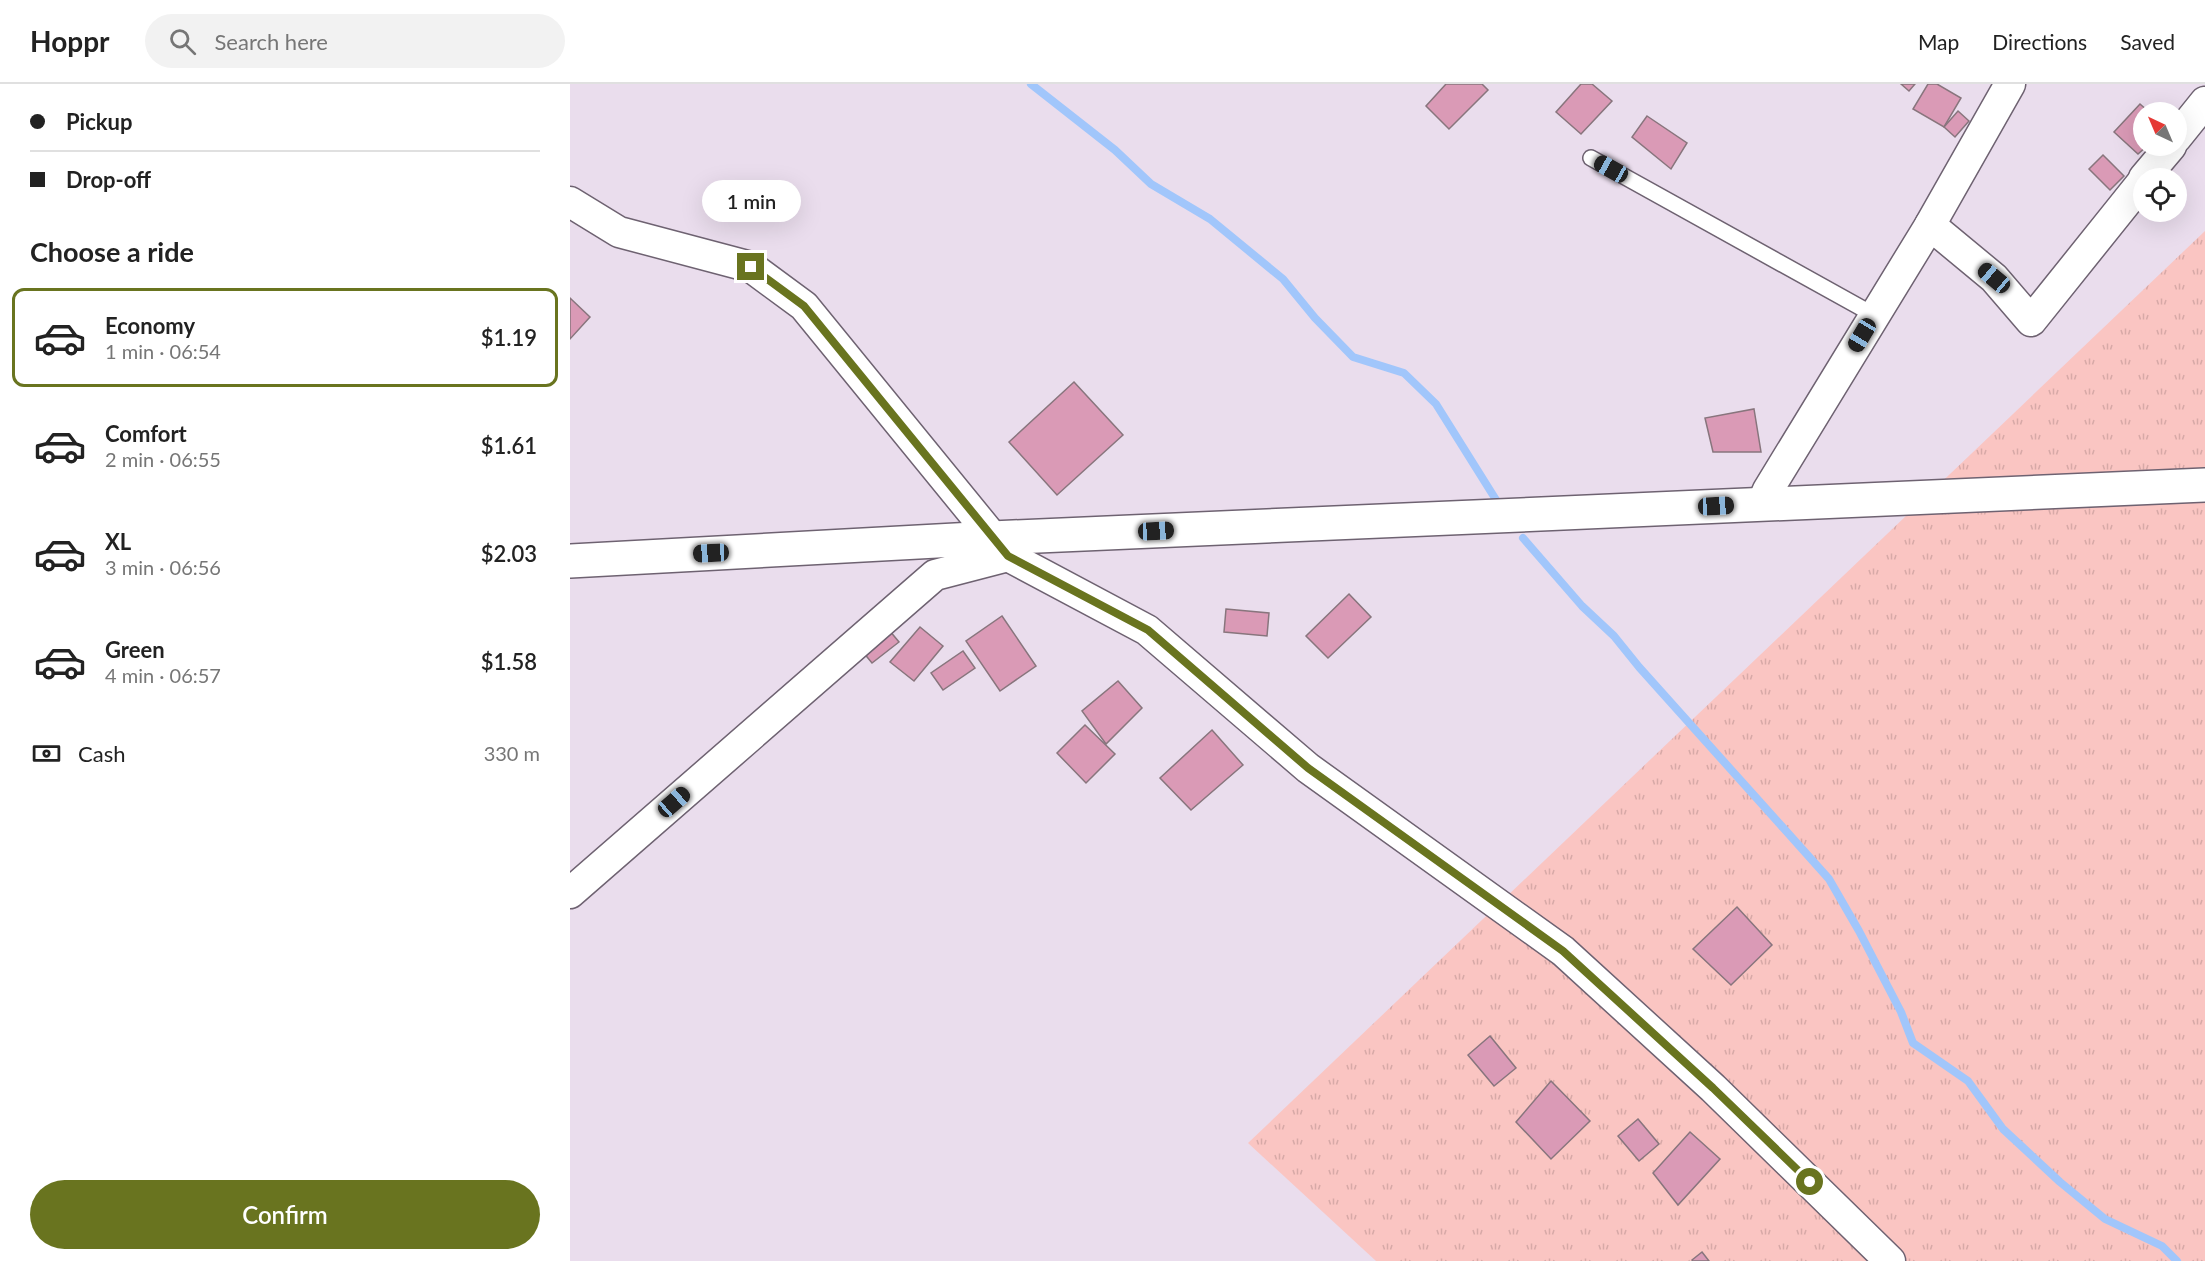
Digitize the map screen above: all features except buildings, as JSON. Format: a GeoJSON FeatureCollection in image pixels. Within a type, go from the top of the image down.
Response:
{"type":"FeatureCollection","features":[{"type":"Feature","properties":{"kind":"street"},"geometry":{"type":"LineString","coordinates":[[1762,504],[1768,490],[1930,225],[2010,84]]}},
{"type":"Feature","properties":{"kind":"street"},"geometry":{"type":"LineString","coordinates":[[2187,124],[2205,102]]}},
{"type":"Feature","properties":{"kind":"street"},"geometry":{"type":"LineString","coordinates":[[2153,168],[2162,156]]}},
{"type":"Feature","properties":{"kind":"street"},"geometry":{"type":"LineString","coordinates":[[1930,225],[1994,278],[2031,321],[2133,193]]}},
{"type":"Feature","properties":{"kind":"street"},"geometry":{"type":"LineString","coordinates":[[570,202],[619,232],[751,267],[804,306],[1000,547],[1148,630],[1308,768],[1563,951],[1713,1088],[1890,1261]]}},
{"type":"Feature","properties":{"kind":"street"},"geometry":{"type":"LineString","coordinates":[[570,561],[1000,547],[1762,504],[2205,485]]}},
{"type":"Feature","properties":{"kind":"street"},"geometry":{"type":"LineString","coordinates":[[570,893],[935,575],[1000,547]]}},
{"type":"Feature","properties":{"kind":"lane"},"geometry":{"type":"LineString","coordinates":[[1591,158],[1874,315]]}},
{"type":"Feature","properties":{"kind":"green space"},"geometry":{"type":"Polygon","coordinates":[[[2205,231],[2205,1261],[1376,1261],[1248,1143],[2205,231]]]}},
{"type":"Feature","properties":{"kind":"waterway"},"geometry":{"type":"LineString","coordinates":[[1031,84],[1115,150],[1151,184],[1210,219],[1283,279],[1315,318],[1353,357],[1404,373],[1436,404],[1498,503]]}},
{"type":"Feature","properties":{"kind":"waterway"},"geometry":{"type":"LineString","coordinates":[[1523,538],[1582,606],[1614,636],[1639,667],[1829,879],[1901,1012],[1913,1043],[1968,1081],[2003,1129],[2060,1182],[2105,1219],[2162,1246],[2177,1261]]}},
{"type":"Feature","properties":{"kind":"route"},"geometry":{"type":"LineString","coordinates":[[751,267],[804,306],[1008,556],[1148,630],[1308,768],[1563,951],[1713,1088],[1810,1182]]}}]}
